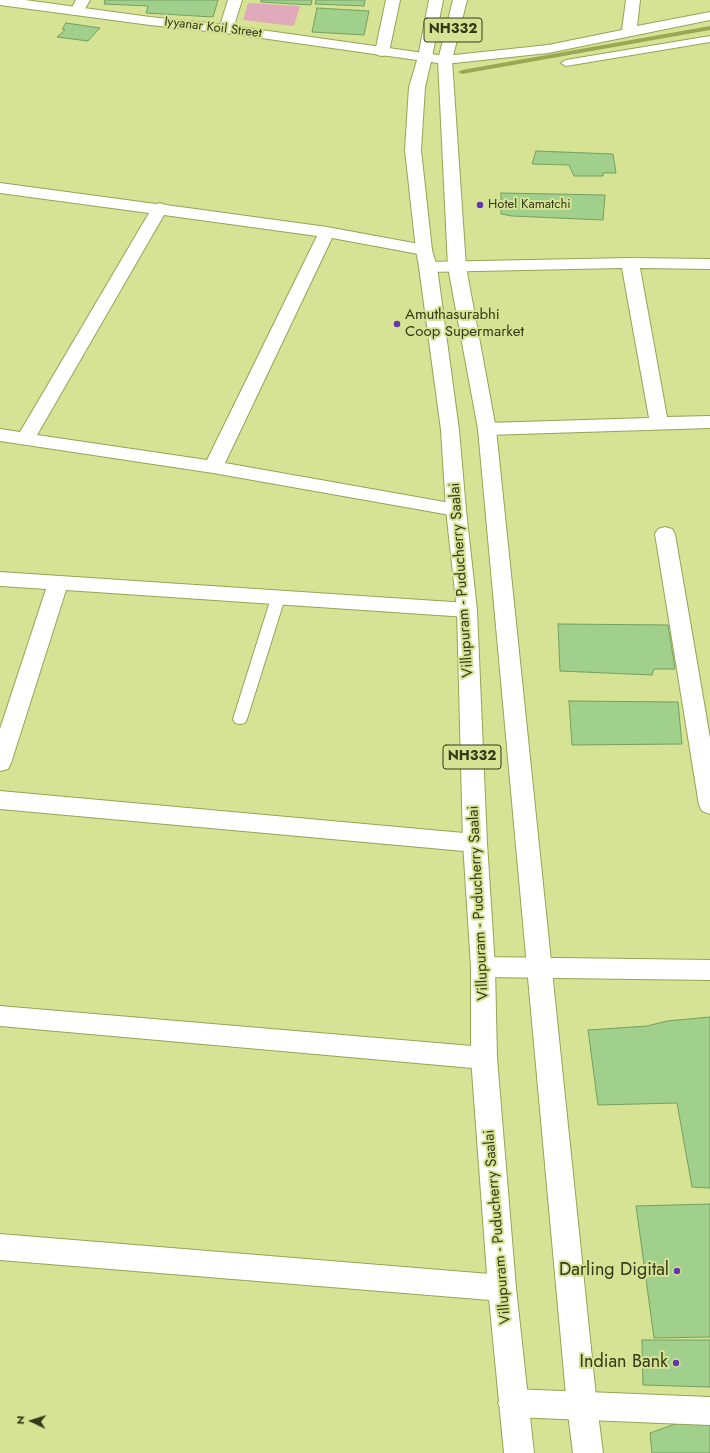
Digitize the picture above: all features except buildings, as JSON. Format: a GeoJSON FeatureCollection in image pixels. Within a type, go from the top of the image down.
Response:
{"type":"FeatureCollection","features":[{"type":"Feature","properties":{"kind":"main road"},"geometry":{"type":"LineString","coordinates":[[226,29],[235,0]]}},
{"type":"Feature","properties":{"kind":"main road"},"geometry":{"type":"LineString","coordinates":[[382,52],[393,0]]}},
{"type":"Feature","properties":{"kind":"main road","name":"Villupuram - Puducherry Saalai"},"geometry":{"type":"LineString","coordinates":[[436,0],[425,57],[417,87],[414,150],[426,259],[450,430],[456,510],[467,610],[475,844],[483,967],[484,1058],[502,1288],[519,1453]]}},
{"type":"Feature","properties":{"kind":"main road","name":"NH332"},"geometry":{"type":"LineString","coordinates":[[445,60],[460,0]]}},
{"type":"Feature","properties":{"kind":"main road"},"geometry":{"type":"LineString","coordinates":[[629,32],[633,0]]}},
{"type":"Feature","properties":{"kind":"main road","name":"Iyyanar Koil Street"},"geometry":{"type":"LineString","coordinates":[[0,1],[80,6],[150,21],[226,29],[445,60],[548,49],[710,16]]}},
{"type":"Feature","properties":{"kind":"main road"},"geometry":{"type":"LineString","coordinates":[[445,60],[458,267],[487,429],[582,1406],[588,1453]]}},
{"type":"Feature","properties":{"kind":"main road"},"geometry":{"type":"LineString","coordinates":[[0,188],[160,208],[327,232],[458,267],[630,263],[710,264]]}},
{"type":"Feature","properties":{"kind":"main road"},"geometry":{"type":"LineString","coordinates":[[25,439],[160,208]]}},
{"type":"Feature","properties":{"kind":"main road"},"geometry":{"type":"LineString","coordinates":[[212,467],[327,232]]}},
{"type":"Feature","properties":{"kind":"main road"},"geometry":{"type":"LineString","coordinates":[[630,263],[659,424]]}},
{"type":"Feature","properties":{"kind":"main road"},"geometry":{"type":"LineString","coordinates":[[487,429],[710,422]]}},
{"type":"Feature","properties":{"kind":"main road"},"geometry":{"type":"LineString","coordinates":[[0,435],[212,467],[456,510]]}},
{"type":"Feature","properties":{"kind":"main road"},"geometry":{"type":"LineString","coordinates":[[665,534],[710,805]]}},
{"type":"Feature","properties":{"kind":"main road"},"geometry":{"type":"LineString","coordinates":[[0,579],[467,610]]}},
{"type":"Feature","properties":{"kind":"main road"},"geometry":{"type":"LineString","coordinates":[[0,763],[58,583]]}},
{"type":"Feature","properties":{"kind":"main road"},"geometry":{"type":"LineString","coordinates":[[0,800],[475,844]]}},
{"type":"Feature","properties":{"kind":"main road"},"geometry":{"type":"LineString","coordinates":[[483,967],[710,970]]}},
{"type":"Feature","properties":{"kind":"main road"},"geometry":{"type":"LineString","coordinates":[[0,1016],[484,1058]]}},
{"type":"Feature","properties":{"kind":"main road"},"geometry":{"type":"LineString","coordinates":[[0,1247],[502,1288]]}},
{"type":"Feature","properties":{"kind":"main road"},"geometry":{"type":"LineString","coordinates":[[513,1403],[710,1411]]}},
{"type":"Feature","properties":{"kind":"lane"},"geometry":{"type":"LineString","coordinates":[[566,63],[710,39]]}},
{"type":"Feature","properties":{"kind":"lane"},"geometry":{"type":"LineString","coordinates":[[240,719],[278,598]]}},
{"type":"Feature","properties":{"kind":"shaded area"},"geometry":{"type":"Polygon","coordinates":[[[248,3],[300,6],[294,26],[243,20],[248,3]]]}},
{"type":"Feature","properties":{"kind":"waterway"},"geometry":{"type":"LineString","coordinates":[[462,72],[710,28]]}},
{"type":"Feature","properties":{"kind":"place","name":"Hotel Kamatchi"},"geometry":{"type":"Point","coordinates":[480,205]}},
{"type":"Feature","properties":{"kind":"place","name":"Amuthasurabhi Coop Supermarket"},"geometry":{"type":"Point","coordinates":[397,324]}},
{"type":"Feature","properties":{"kind":"place","name":"Darling Digital"},"geometry":{"type":"Point","coordinates":[677,1271]}},
{"type":"Feature","properties":{"kind":"place","name":"Indian Bank"},"geometry":{"type":"Point","coordinates":[676,1363]}}]}
